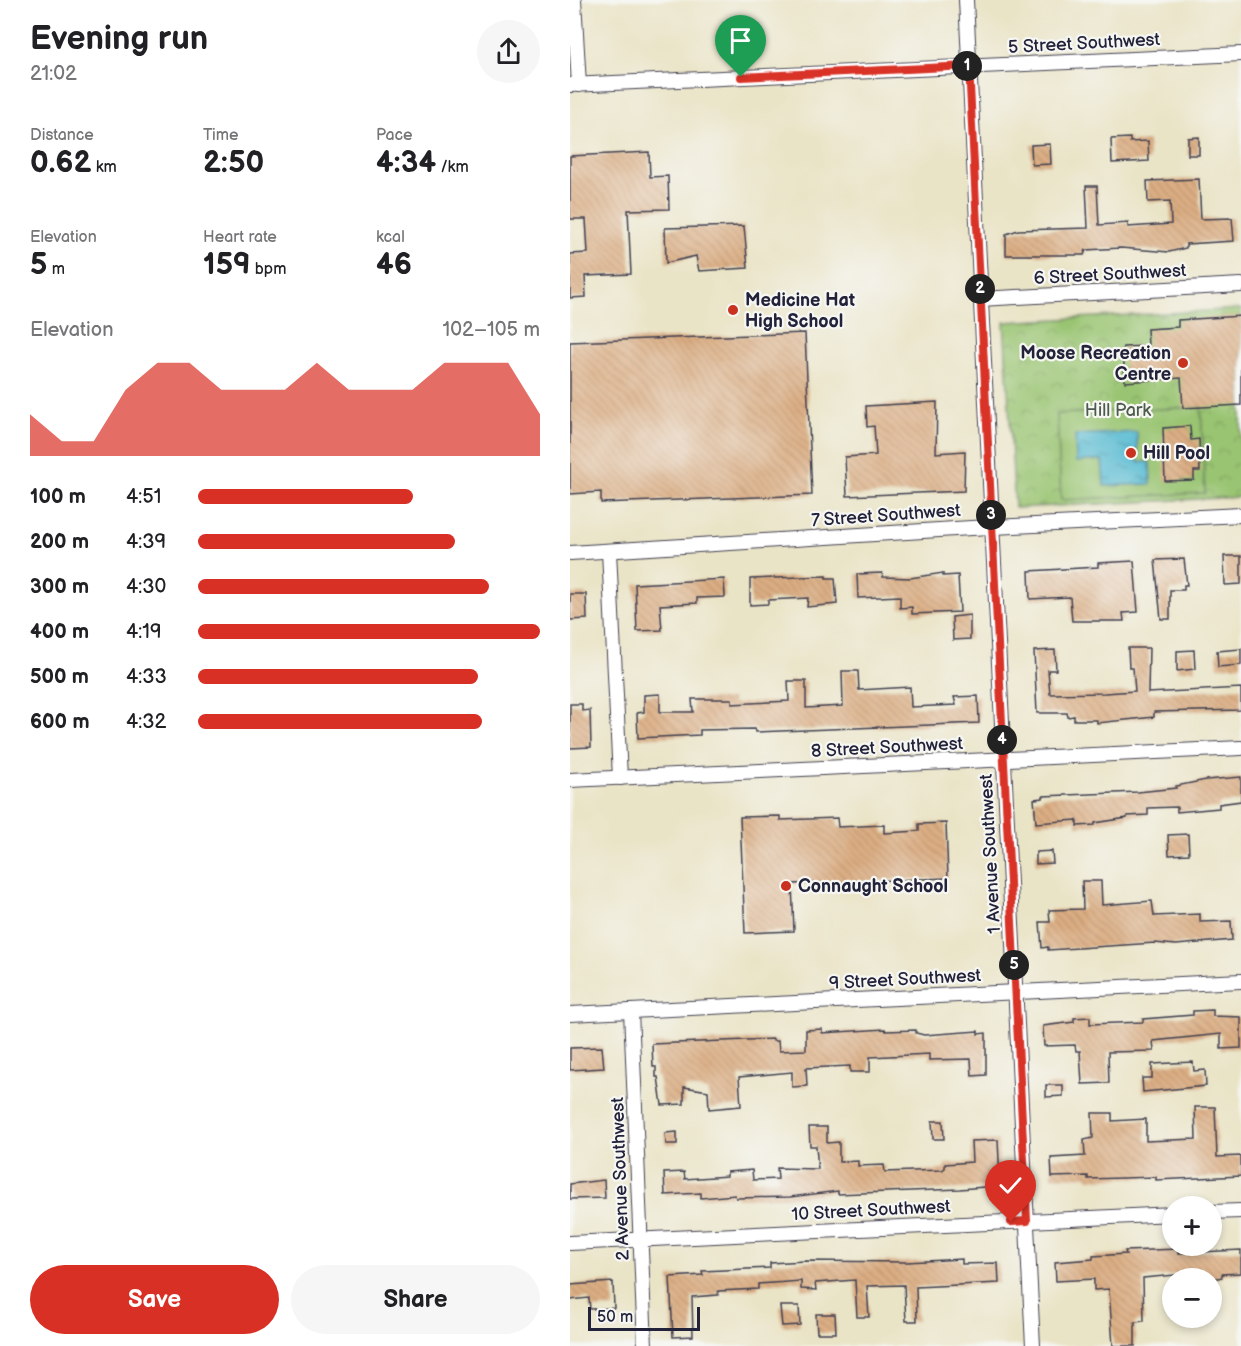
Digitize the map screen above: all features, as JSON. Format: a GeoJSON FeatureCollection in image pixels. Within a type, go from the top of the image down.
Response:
{"type":"FeatureCollection","features":[{"type":"Feature","properties":{"kind":"street"},"geometry":{"type":"LineString","coordinates":[[574,0],[574,85]]}},
{"type":"Feature","properties":{"kind":"street","name":"1 Avenue Southwest"},"geometry":{"type":"LineString","coordinates":[[966,0],[1033,1346]]}},
{"type":"Feature","properties":{"kind":"street","name":"5 Street Southwest"},"geometry":{"type":"LineString","coordinates":[[574,85],[1241,54]]}},
{"type":"Feature","properties":{"kind":"street","name":"6 Street Southwest"},"geometry":{"type":"LineString","coordinates":[[980,299],[1241,285]]}},
{"type":"Feature","properties":{"kind":"street","name":"7 Street Southwest"},"geometry":{"type":"LineString","coordinates":[[570,553],[992,527],[1241,515]]}},
{"type":"Feature","properties":{"kind":"street"},"geometry":{"type":"LineString","coordinates":[[609,551],[620,778]]}},
{"type":"Feature","properties":{"kind":"street","name":"8 Street Southwest"},"geometry":{"type":"LineString","coordinates":[[570,780],[1241,748]]}},
{"type":"Feature","properties":{"kind":"street","name":"9 Street Southwest"},"geometry":{"type":"LineString","coordinates":[[570,1014],[1241,981]]}},
{"type":"Feature","properties":{"kind":"street","name":"2 Avenue Southwest"},"geometry":{"type":"LineString","coordinates":[[631,1011],[645,1346]]}},
{"type":"Feature","properties":{"kind":"street"},"geometry":{"type":"LineString","coordinates":[[1222,1212],[1241,1211]]}},
{"type":"Feature","properties":{"kind":"street","name":"10 Street Southwest"},"geometry":{"type":"LineString","coordinates":[[570,1243],[1162,1215]]}},
{"type":"Feature","properties":{"kind":"green space","name":"Hill Park"},"geometry":{"type":"Polygon","coordinates":[[[1241,309],[1241,497],[1015,508],[1004,322],[1241,309]]]}},
{"type":"Feature","properties":{"kind":"green space","name":"Hill Pool"},"geometry":{"type":"Polygon","coordinates":[[[1201,407],[1205,493],[1061,500],[1057,414],[1201,407]]]}},
{"type":"Feature","properties":{"kind":"water"},"geometry":{"type":"Polygon","coordinates":[[[1137,432],[1138,462],[1150,462],[1151,484],[1104,486],[1102,460],[1076,462],[1075,435],[1137,432]]]}},
{"type":"Feature","properties":{"kind":"building"},"geometry":{"type":"Polygon","coordinates":[[[1199,137],[1199,155],[1188,155],[1188,138],[1199,137]]]}},
{"type":"Feature","properties":{"kind":"building"},"geometry":{"type":"Polygon","coordinates":[[[1130,138],[1130,142],[1148,141],[1149,161],[1112,163],[1111,139],[1130,138]]]}},
{"type":"Feature","properties":{"kind":"building"},"geometry":{"type":"Polygon","coordinates":[[[1050,144],[1051,164],[1032,165],[1031,145],[1050,144]]]}},
{"type":"Feature","properties":{"kind":"building"},"geometry":{"type":"Polygon","coordinates":[[[649,152],[650,177],[668,176],[669,209],[628,210],[631,274],[585,276],[586,297],[570,298],[570,254],[588,253],[586,219],[570,219],[570,156],[649,152]]]}},
{"type":"Feature","properties":{"kind":"building"},"geometry":{"type":"Polygon","coordinates":[[[1199,179],[1201,219],[1232,218],[1234,241],[1186,244],[1186,248],[1169,252],[1121,248],[1086,250],[1084,255],[1006,255],[1006,234],[1018,230],[1088,228],[1086,186],[1097,186],[1099,225],[1128,223],[1128,227],[1171,224],[1170,201],[1148,202],[1147,181],[1199,179]]]}},
{"type":"Feature","properties":{"kind":"building"},"geometry":{"type":"Polygon","coordinates":[[[744,226],[748,268],[699,271],[696,256],[666,263],[665,228],[744,226]]]}},
{"type":"Feature","properties":{"kind":"building","name":"Moose Recreation Centre"},"geometry":{"type":"Polygon","coordinates":[[[1241,316],[1241,405],[1183,408],[1181,378],[1125,382],[1123,347],[1148,346],[1147,329],[1178,327],[1178,320],[1241,316]]]}},
{"type":"Feature","properties":{"kind":"building"},"geometry":{"type":"Polygon","coordinates":[[[805,333],[812,495],[601,503],[601,492],[570,494],[570,342],[805,333]]]}},
{"type":"Feature","properties":{"kind":"building"},"geometry":{"type":"Polygon","coordinates":[[[937,402],[936,453],[965,451],[964,491],[847,496],[845,457],[876,455],[874,426],[867,427],[866,406],[937,402]]]}},
{"type":"Feature","properties":{"kind":"building"},"geometry":{"type":"Polygon","coordinates":[[[1190,426],[1191,440],[1199,439],[1200,471],[1194,471],[1194,480],[1165,481],[1163,428],[1190,426]]]}},
{"type":"Feature","properties":{"kind":"building"},"geometry":{"type":"Polygon","coordinates":[[[1224,556],[1241,556],[1241,584],[1225,585],[1224,556]]]}},
{"type":"Feature","properties":{"kind":"building"},"geometry":{"type":"Polygon","coordinates":[[[1184,559],[1187,585],[1184,585],[1184,590],[1170,590],[1170,619],[1161,619],[1155,560],[1184,559]]]}},
{"type":"Feature","properties":{"kind":"building"},"geometry":{"type":"Polygon","coordinates":[[[1134,561],[1138,612],[1123,613],[1124,621],[1072,621],[1070,597],[1030,599],[1029,571],[1098,567],[1098,563],[1134,561]]]}},
{"type":"Feature","properties":{"kind":"building"},"geometry":{"type":"Polygon","coordinates":[[[882,573],[883,577],[910,578],[943,573],[943,576],[958,575],[960,612],[912,614],[912,607],[900,608],[900,596],[858,598],[857,574],[882,573]]]}},
{"type":"Feature","properties":{"kind":"building"},"geometry":{"type":"Polygon","coordinates":[[[826,576],[826,578],[835,578],[837,604],[807,607],[808,598],[768,600],[768,604],[750,605],[750,579],[826,576]]]}},
{"type":"Feature","properties":{"kind":"building"},"geometry":{"type":"Polygon","coordinates":[[[724,579],[725,597],[697,598],[697,603],[660,605],[662,630],[637,631],[635,584],[724,579]]]}},
{"type":"Feature","properties":{"kind":"building"},"geometry":{"type":"Polygon","coordinates":[[[570,594],[586,594],[587,619],[570,620],[570,594]]]}},
{"type":"Feature","properties":{"kind":"building"},"geometry":{"type":"Polygon","coordinates":[[[970,615],[970,639],[953,640],[952,617],[970,615]]]}},
{"type":"Feature","properties":{"kind":"building"},"geometry":{"type":"Polygon","coordinates":[[[1128,648],[1149,648],[1148,693],[1241,688],[1241,710],[1154,712],[1154,717],[1097,723],[1097,720],[1074,720],[1074,716],[1068,717],[1067,713],[1037,713],[1034,651],[1055,650],[1056,670],[1048,670],[1050,694],[1105,693],[1135,691],[1133,668],[1129,668],[1128,648]]]}},
{"type":"Feature","properties":{"kind":"building"},"geometry":{"type":"Polygon","coordinates":[[[1241,649],[1241,665],[1218,667],[1217,651],[1241,649]]]}},
{"type":"Feature","properties":{"kind":"building"},"geometry":{"type":"Polygon","coordinates":[[[1194,650],[1195,669],[1177,671],[1177,651],[1194,650]]]}},
{"type":"Feature","properties":{"kind":"building"},"geometry":{"type":"Polygon","coordinates":[[[842,671],[858,671],[859,690],[910,687],[911,707],[956,705],[954,697],[978,696],[979,723],[756,732],[755,729],[700,730],[700,735],[638,738],[637,713],[644,712],[644,695],[660,694],[660,712],[693,712],[692,699],[732,699],[732,704],[789,701],[788,681],[806,681],[806,708],[843,706],[842,671]]]}},
{"type":"Feature","properties":{"kind":"building"},"geometry":{"type":"Polygon","coordinates":[[[570,704],[582,704],[582,711],[590,710],[591,747],[570,748],[570,704]]]}},
{"type":"Feature","properties":{"kind":"building"},"geometry":{"type":"Polygon","coordinates":[[[1241,777],[1241,801],[1219,804],[1219,808],[1177,812],[1177,807],[1148,808],[1148,815],[1127,816],[1127,818],[1095,823],[1095,825],[1077,826],[1077,820],[1036,823],[1034,799],[1043,798],[1043,796],[1138,792],[1176,788],[1176,786],[1206,780],[1241,777]]]}},
{"type":"Feature","properties":{"kind":"building"},"geometry":{"type":"Polygon","coordinates":[[[780,816],[780,820],[837,818],[838,827],[884,825],[884,833],[919,831],[919,824],[946,823],[948,878],[792,884],[794,931],[745,933],[740,817],[780,816]]]}},
{"type":"Feature","properties":{"kind":"building"},"geometry":{"type":"Polygon","coordinates":[[[1188,834],[1189,854],[1169,855],[1168,835],[1188,834]]]}},
{"type":"Feature","properties":{"kind":"building"},"geometry":{"type":"Polygon","coordinates":[[[1052,851],[1053,863],[1036,864],[1036,852],[1052,851]]]}},
{"type":"Feature","properties":{"kind":"building"},"geometry":{"type":"Polygon","coordinates":[[[1082,881],[1101,881],[1102,905],[1152,901],[1154,916],[1200,914],[1200,922],[1231,921],[1232,940],[1176,945],[1155,943],[1048,950],[1048,947],[1042,948],[1040,922],[1050,922],[1049,910],[1083,909],[1082,881]]]}},
{"type":"Feature","properties":{"kind":"building"},"geometry":{"type":"Polygon","coordinates":[[[1213,1010],[1213,1016],[1241,1017],[1241,1048],[1221,1049],[1221,1034],[1153,1041],[1154,1051],[1108,1052],[1109,1083],[1082,1084],[1080,1051],[1076,1051],[1075,1045],[1044,1046],[1043,1026],[1074,1022],[1074,1018],[1090,1017],[1090,1024],[1143,1022],[1143,1019],[1193,1015],[1193,1011],[1213,1010]]]}},
{"type":"Feature","properties":{"kind":"building"},"geometry":{"type":"Polygon","coordinates":[[[822,1029],[822,1033],[885,1029],[886,1031],[916,1030],[916,1033],[924,1035],[978,1031],[978,1034],[986,1033],[986,1075],[972,1076],[971,1059],[929,1060],[929,1054],[870,1057],[870,1072],[850,1072],[850,1066],[806,1068],[807,1086],[792,1087],[792,1072],[739,1077],[741,1106],[709,1109],[708,1091],[684,1087],[684,1104],[662,1105],[656,1067],[653,1067],[652,1044],[773,1039],[773,1041],[778,1041],[779,1051],[806,1050],[806,1030],[822,1029]]]}},
{"type":"Feature","properties":{"kind":"building"},"geometry":{"type":"Polygon","coordinates":[[[602,1047],[604,1068],[570,1070],[570,1048],[602,1047]]]}},
{"type":"Feature","properties":{"kind":"building"},"geometry":{"type":"Polygon","coordinates":[[[1193,1062],[1194,1071],[1205,1070],[1206,1086],[1143,1092],[1142,1078],[1152,1078],[1152,1064],[1193,1062]]]}},
{"type":"Feature","properties":{"kind":"building"},"geometry":{"type":"Polygon","coordinates":[[[1046,1085],[1063,1085],[1063,1096],[1046,1097],[1046,1085]]]}},
{"type":"Feature","properties":{"kind":"building"},"geometry":{"type":"Polygon","coordinates":[[[1195,1107],[1215,1107],[1217,1157],[1241,1156],[1241,1176],[1156,1180],[1156,1177],[1088,1179],[1088,1176],[1052,1177],[1051,1158],[1085,1156],[1084,1140],[1093,1138],[1092,1113],[1112,1113],[1112,1121],[1146,1119],[1146,1141],[1196,1139],[1195,1107]]]}},
{"type":"Feature","properties":{"kind":"building"},"geometry":{"type":"Polygon","coordinates":[[[932,1121],[943,1121],[944,1139],[933,1139],[932,1121]]]}},
{"type":"Feature","properties":{"kind":"building"},"geometry":{"type":"Polygon","coordinates":[[[809,1127],[827,1127],[827,1143],[839,1142],[839,1162],[858,1161],[858,1166],[884,1165],[885,1172],[942,1170],[945,1164],[972,1162],[971,1141],[998,1140],[1000,1181],[995,1181],[996,1186],[960,1189],[838,1194],[838,1191],[790,1197],[736,1198],[735,1195],[701,1198],[701,1193],[665,1195],[664,1173],[684,1172],[685,1179],[727,1176],[727,1172],[752,1170],[753,1180],[778,1179],[777,1168],[818,1169],[816,1146],[810,1146],[809,1127]]]}},
{"type":"Feature","properties":{"kind":"building"},"geometry":{"type":"Polygon","coordinates":[[[677,1132],[677,1144],[666,1144],[665,1133],[677,1132]]]}},
{"type":"Feature","properties":{"kind":"building"},"geometry":{"type":"Polygon","coordinates":[[[604,1180],[605,1198],[570,1199],[570,1184],[604,1180]]]}},
{"type":"Feature","properties":{"kind":"building"},"geometry":{"type":"Polygon","coordinates":[[[1162,1250],[1162,1256],[1222,1256],[1222,1251],[1241,1250],[1241,1273],[1222,1274],[1222,1268],[1162,1268],[1162,1276],[1143,1278],[1144,1321],[1135,1322],[1135,1346],[1113,1346],[1109,1289],[1094,1290],[1094,1279],[1056,1281],[1055,1262],[1126,1254],[1125,1251],[1162,1250]]]}},
{"type":"Feature","properties":{"kind":"building"},"geometry":{"type":"Polygon","coordinates":[[[962,1259],[962,1264],[998,1263],[999,1283],[916,1287],[917,1321],[906,1321],[904,1285],[867,1286],[869,1317],[857,1317],[855,1280],[815,1283],[816,1290],[801,1289],[801,1281],[758,1284],[758,1289],[718,1291],[718,1295],[692,1297],[693,1336],[673,1337],[670,1277],[703,1275],[702,1271],[770,1268],[770,1263],[907,1262],[962,1259]]]}},
{"type":"Feature","properties":{"kind":"building"},"geometry":{"type":"Polygon","coordinates":[[[613,1282],[614,1308],[590,1309],[589,1298],[570,1300],[570,1285],[613,1282]]]}},
{"type":"Feature","properties":{"kind":"building"},"geometry":{"type":"Polygon","coordinates":[[[780,1306],[799,1306],[800,1325],[782,1326],[780,1306]]]}},
{"type":"Feature","properties":{"kind":"building"},"geometry":{"type":"Polygon","coordinates":[[[816,1314],[835,1314],[836,1333],[817,1333],[816,1314]]]}},
{"type":"Feature","properties":{"kind":"place","name":"Medicine Hat High School"},"geometry":{"type":"Point","coordinates":[733,310]}},
{"type":"Feature","properties":{"kind":"place","name":"Moose Recreation Centre"},"geometry":{"type":"Point","coordinates":[1183,363]}},
{"type":"Feature","properties":{"kind":"place","name":"Hill Pool"},"geometry":{"type":"Point","coordinates":[1131,453]}},
{"type":"Feature","properties":{"kind":"place","name":"Connaught School"},"geometry":{"type":"Point","coordinates":[786,886]}},
{"type":"Feature","properties":{"kind":"route"},"geometry":{"type":"LineString","coordinates":[[741,77],[969,66],[1027,1221],[1011,1222]]}}]}
